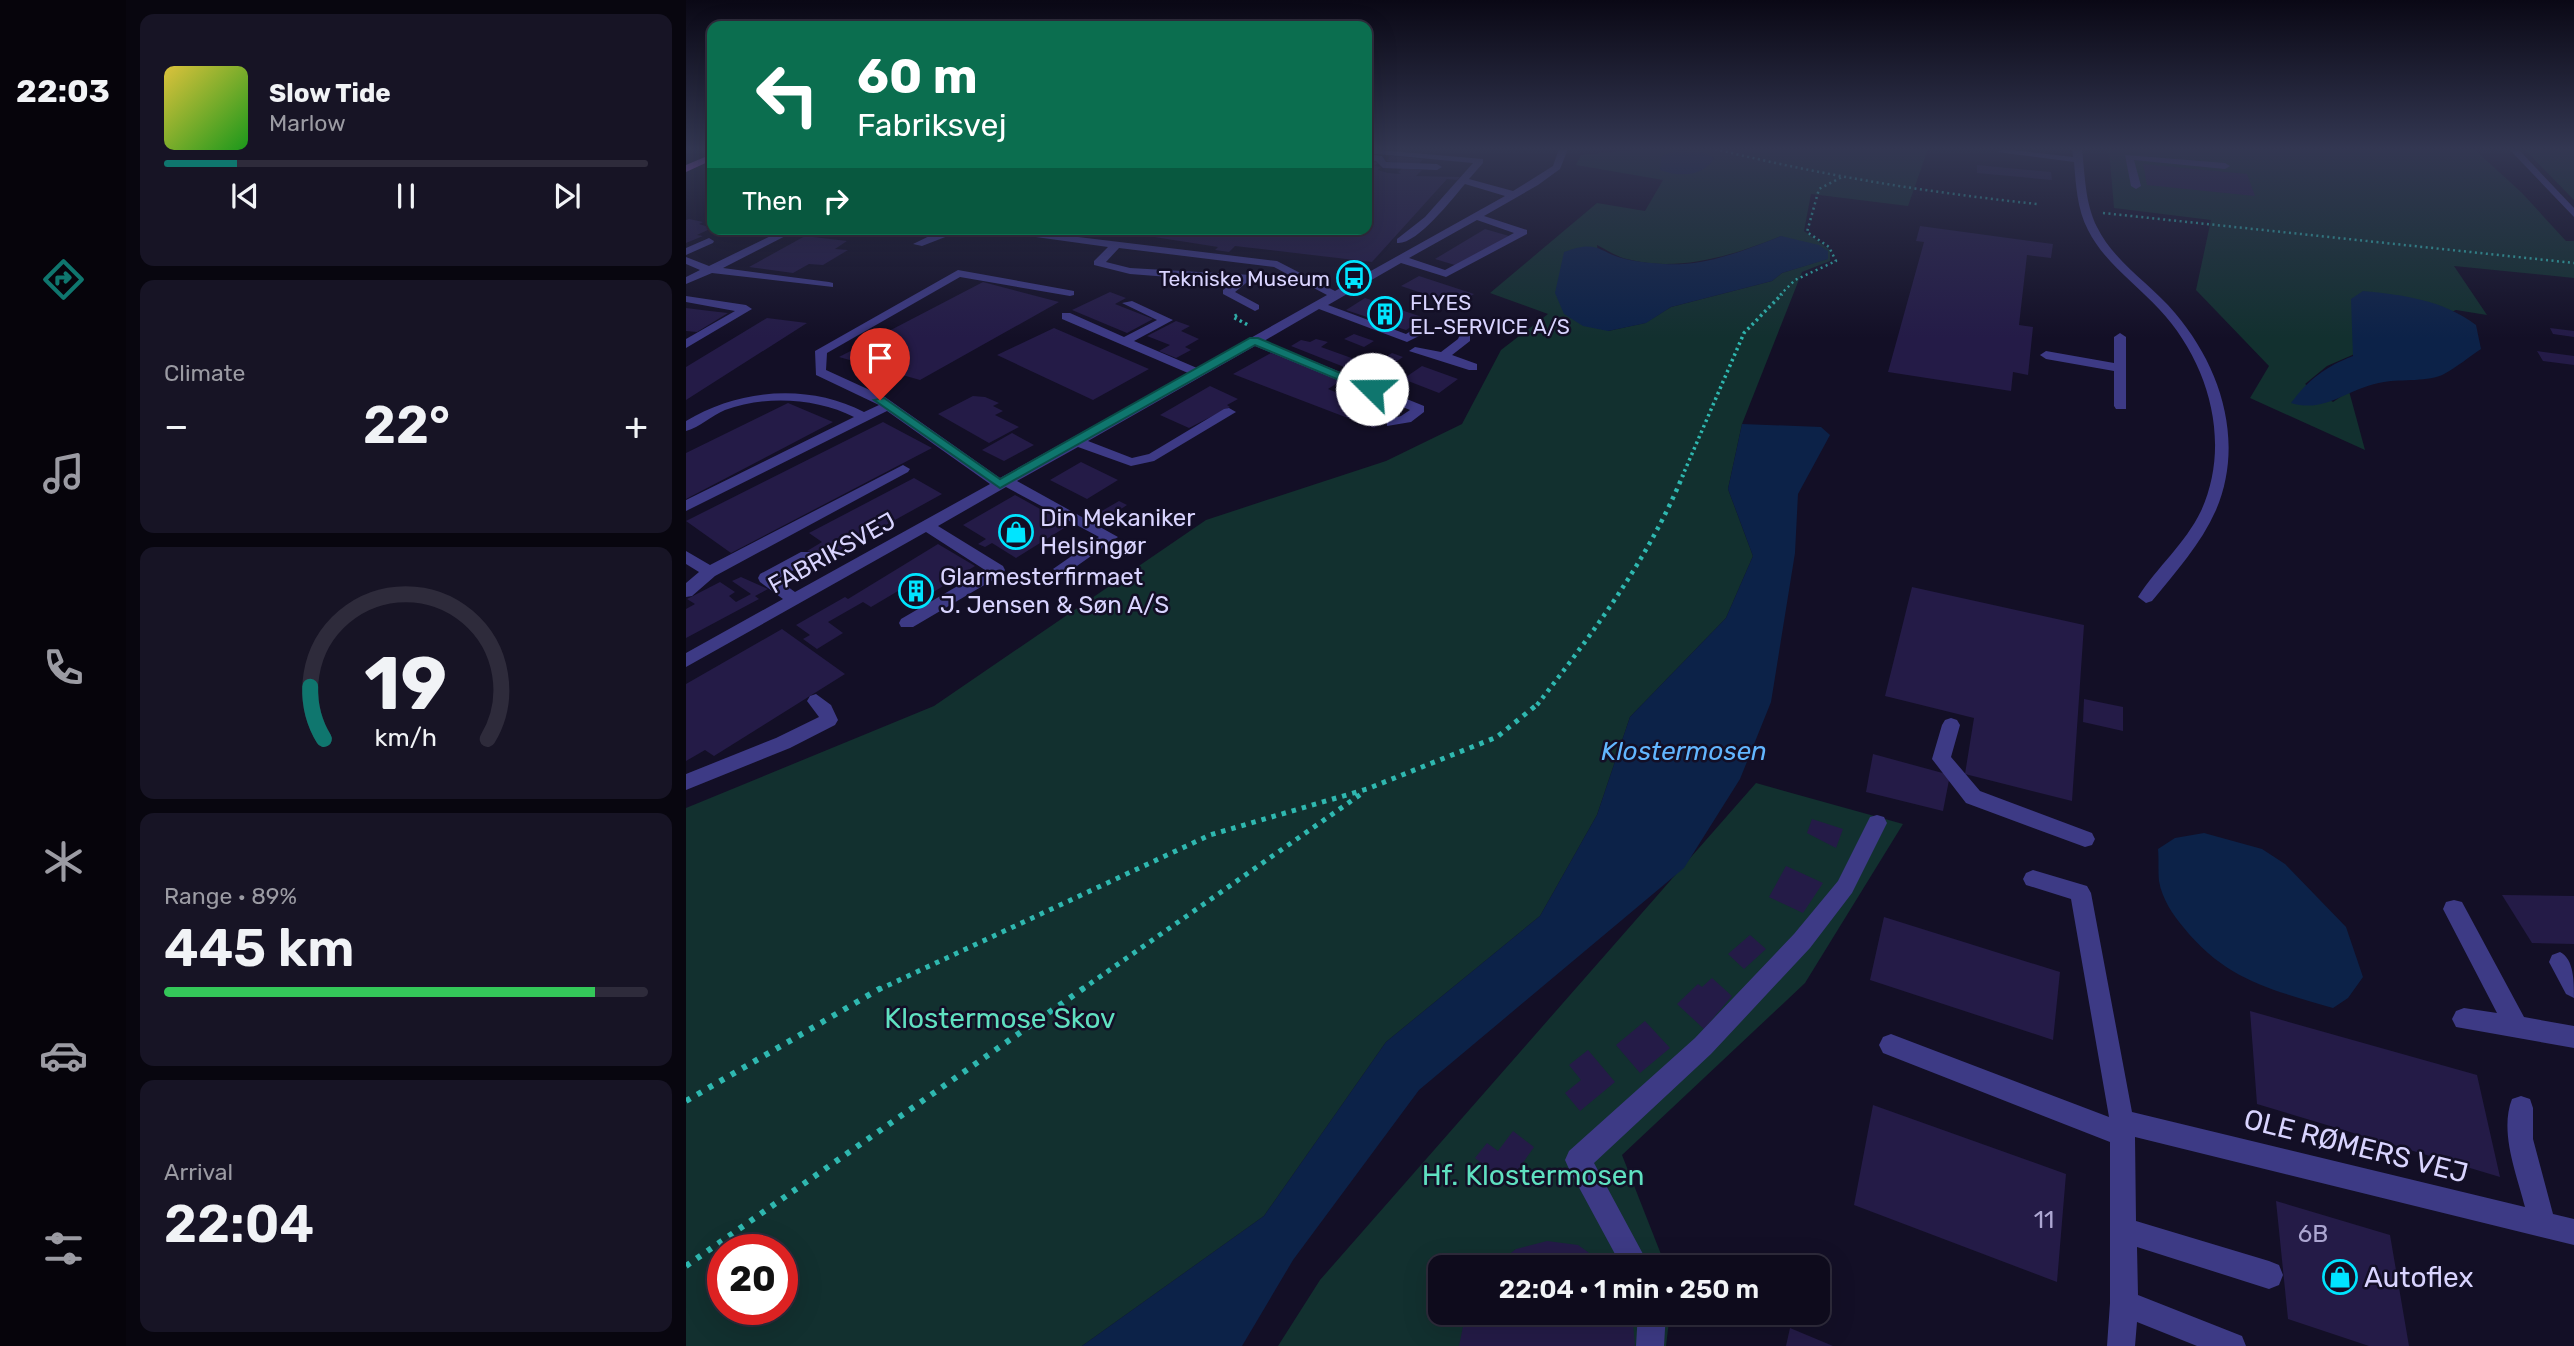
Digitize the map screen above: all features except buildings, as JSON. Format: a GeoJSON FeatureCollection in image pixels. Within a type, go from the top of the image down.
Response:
{"type":"FeatureCollection","features":[{"type":"Feature","properties":{"kind":"street"},"geometry":{"type":"LineString","coordinates":[[1401,242],[1435,212]]}},
{"type":"Feature","properties":{"kind":"street","name":"FABRIKSVEJ"},"geometry":{"type":"LineString","coordinates":[[686,662],[1483,212]]}},
{"type":"Feature","properties":{"kind":"street"},"geometry":{"type":"LineString","coordinates":[[2085,212],[2097,237],[2171,315],[2193,344],[2212,380],[2221,422],[2220,468],[2208,510],[2184,551],[2146,597]]}},
{"type":"Feature","properties":{"kind":"street"},"geometry":{"type":"LineString","coordinates":[[1400,259],[1446,274],[1523,232],[1475,216]]}},
{"type":"Feature","properties":{"kind":"street"},"geometry":{"type":"LineString","coordinates":[[686,281],[781,235]]}},
{"type":"Feature","properties":{"kind":"street"},"geometry":{"type":"LineString","coordinates":[[918,244],[940,235]]}},
{"type":"Feature","properties":{"kind":"street"},"geometry":{"type":"LineString","coordinates":[[1061,235],[1277,264],[1335,295]]}},
{"type":"Feature","properties":{"kind":"street"},"geometry":{"type":"LineString","coordinates":[[686,252],[709,241]]}},
{"type":"Feature","properties":{"kind":"street"},"geometry":{"type":"LineString","coordinates":[[1117,244],[1098,263],[1130,271],[1244,279]]}},
{"type":"Feature","properties":{"kind":"street"},"geometry":{"type":"LineString","coordinates":[[1255,307],[1227,292],[1267,263]]}},
{"type":"Feature","properties":{"kind":"street"},"geometry":{"type":"LineString","coordinates":[[688,264],[708,270],[829,285]]}},
{"type":"Feature","properties":{"kind":"street"},"geometry":{"type":"LineString","coordinates":[[1061,569],[1110,537],[1003,482],[883,403],[820,372],[821,351],[958,273],[1070,293]]}},
{"type":"Feature","properties":{"kind":"street"},"geometry":{"type":"LineString","coordinates":[[686,299],[747,309],[686,344]]}},
{"type":"Feature","properties":{"kind":"street"},"geometry":{"type":"LineString","coordinates":[[1125,341],[1167,320],[1128,303]]}},
{"type":"Feature","properties":{"kind":"street"},"geometry":{"type":"LineString","coordinates":[[1318,305],[1408,338],[1423,329]]}},
{"type":"Feature","properties":{"kind":"street"},"geometry":{"type":"LineString","coordinates":[[1066,316],[1198,373]]}},
{"type":"Feature","properties":{"kind":"street"},"geometry":{"type":"LineString","coordinates":[[1443,356],[1464,341],[1466,333]]}},
{"type":"Feature","properties":{"kind":"street"},"geometry":{"type":"LineString","coordinates":[[2120,337],[2121,406]]}},
{"type":"Feature","properties":{"kind":"street"},"geometry":{"type":"LineString","coordinates":[[1254,341],[1419,409],[1406,419],[1392,423]]}},
{"type":"Feature","properties":{"kind":"street"},"geometry":{"type":"LineString","coordinates":[[1415,352],[1430,352],[1474,368]]}},
{"type":"Feature","properties":{"kind":"street"},"geometry":{"type":"LineString","coordinates":[[2046,355],[2120,368]]}},
{"type":"Feature","properties":{"kind":"street"},"geometry":{"type":"LineString","coordinates":[[686,428],[720,408],[770,398],[788,397],[833,405],[864,417]]}},
{"type":"Feature","properties":{"kind":"street"},"geometry":{"type":"LineString","coordinates":[[686,506],[864,417],[883,403]]}},
{"type":"Feature","properties":{"kind":"street"},"geometry":{"type":"LineString","coordinates":[[1076,441],[1131,462],[1154,457],[1229,412]]}},
{"type":"Feature","properties":{"kind":"street"},"geometry":{"type":"LineString","coordinates":[[686,592],[709,572],[903,469]]}},
{"type":"Feature","properties":{"kind":"street"},"geometry":{"type":"LineString","coordinates":[[907,623],[997,570],[927,526]]}},
{"type":"Feature","properties":{"kind":"street"},"geometry":{"type":"LineString","coordinates":[[686,556],[709,572]]}},
{"type":"Feature","properties":{"kind":"street"},"geometry":{"type":"LineString","coordinates":[[795,600],[766,578],[807,556]]}},
{"type":"Feature","properties":{"kind":"street"},"geometry":{"type":"LineString","coordinates":[[686,782],[783,743],[829,720],[825,710],[816,701]]}},
{"type":"Feature","properties":{"kind":"street"},"geometry":{"type":"LineString","coordinates":[[1951,725],[1941,758],[1973,797],[2085,839]]}},
{"type":"Feature","properties":{"kind":"street"},"geometry":{"type":"LineString","coordinates":[[1630,1255],[1578,1160],[1703,1046],[1802,941],[1845,887],[1877,823]]}},
{"type":"Feature","properties":{"kind":"street"},"geometry":{"type":"LineString","coordinates":[[2033,879],[2080,893],[2122,1128],[2124,1303],[2121,1346]]}},
{"type":"Feature","properties":{"kind":"street"},"geometry":{"type":"LineString","coordinates":[[2454,909],[2517,1027]]}},
{"type":"Feature","properties":{"kind":"street"},"geometry":{"type":"LineString","coordinates":[[2560,962],[2574,987]]}},
{"type":"Feature","properties":{"kind":"street"},"geometry":{"type":"LineString","coordinates":[[2464,1018],[2574,1037]]}},
{"type":"Feature","properties":{"kind":"street","name":"OLE RØMERS VEJ"},"geometry":{"type":"LineString","coordinates":[[1891,1045],[2122,1128],[2574,1232]]}},
{"type":"Feature","properties":{"kind":"street"},"geometry":{"type":"LineString","coordinates":[[2521,1108],[2521,1139],[2543,1225]]}},
{"type":"Feature","properties":{"kind":"street"},"geometry":{"type":"LineString","coordinates":[[2123,1230],[2269,1275]]}},
{"type":"Feature","properties":{"kind":"street"},"geometry":{"type":"LineString","coordinates":[[2124,1303],[2232,1346]]}},
{"type":"Feature","properties":{"kind":"street"},"geometry":{"type":"LineString","coordinates":[[1650,1346],[1651,1325]]}},
{"type":"Feature","properties":{"kind":"path"},"geometry":{"type":"LineString","coordinates":[[686,1101],[898,978],[1210,835],[1367,789],[1497,737],[1537,705],[1607,615],[1670,507],[1712,402],[1744,333],[1795,280],[1836,261],[1830,247],[1807,232],[1813,212]]}},
{"type":"Feature","properties":{"kind":"path"},"geometry":{"type":"LineString","coordinates":[[2092,212],[2253,231],[2355,237],[2574,263]]}},
{"type":"Feature","properties":{"kind":"path"},"geometry":{"type":"LineString","coordinates":[[907,235],[930,238]]}},
{"type":"Feature","properties":{"kind":"path"},"geometry":{"type":"LineString","coordinates":[[686,1266],[1367,789]]}},
{"type":"Feature","properties":{"kind":"green space","name":"Klostermose Skov"},"geometry":{"type":"Polygon","coordinates":[[[1587,212],[1808,212],[1804,231],[1830,250],[1830,261],[1802,272],[1742,424],[1728,489],[1753,556],[1726,618],[1630,717],[1597,815],[1540,916],[1386,1042],[1264,1216],[1082,1346],[686,1346],[686,808],[934,706],[1206,520],[1386,461],[1462,424],[1501,350],[1548,314],[1490,293],[1587,212]],[[1781,236],[1706,260],[1666,264],[1623,258],[1597,245],[1608,331],[1645,323],[1671,307],[1772,281],[1782,273],[1827,259],[1781,236]]]}},
{"type":"Feature","properties":{"kind":"green space"},"geometry":{"type":"Polygon","coordinates":[[[2145,212],[2539,212],[2566,241],[2574,241],[2574,278],[2454,266],[2487,315],[2456,310],[2327,366],[2305,384],[2333,402],[2349,391],[2365,450],[2250,398],[2269,366],[2196,290],[2211,220],[2145,212]]]}},
{"type":"Feature","properties":{"kind":"green space","name":"Hf. Klostermosen"},"geometry":{"type":"Polygon","coordinates":[[[1756,783],[1903,824],[1805,983],[1622,1155],[1661,1255],[1428,1255],[1428,1325],[1669,1325],[1666,1346],[1278,1346],[1320,1280],[1756,783]]]}},
{"type":"Feature","properties":{"kind":"water"},"geometry":{"type":"Polygon","coordinates":[[[1781,236],[1819,245],[1828,251],[1828,259],[1782,273],[1772,281],[1671,307],[1646,323],[1608,331],[1583,326],[1564,314],[1555,293],[1564,252],[1576,248],[1599,248],[1636,261],[1683,264],[1721,257],[1781,236]]]}},
{"type":"Feature","properties":{"kind":"water"},"geometry":{"type":"Polygon","coordinates":[[[2363,291],[2408,297],[2450,310],[2476,325],[2481,349],[2438,377],[2371,385],[2327,403],[2291,403],[2318,375],[2353,356],[2351,299],[2363,291]]]}},
{"type":"Feature","properties":{"kind":"water","name":"Klostermosen"},"geometry":{"type":"Polygon","coordinates":[[[1742,424],[1821,427],[1830,435],[1798,494],[1795,553],[1771,702],[1740,779],[1684,868],[1419,1090],[1293,1260],[1242,1346],[1082,1346],[1264,1216],[1386,1042],[1540,916],[1597,815],[1630,717],[1726,618],[1753,556],[1728,489],[1742,424]]]}},
{"type":"Feature","properties":{"kind":"water"},"geometry":{"type":"Polygon","coordinates":[[[2204,833],[2262,849],[2285,864],[2346,927],[2363,977],[2348,998],[2333,1008],[2251,981],[2216,960],[2184,928],[2168,906],[2160,888],[2158,849],[2175,838],[2204,833]]]}},
{"type":"Feature","properties":{"kind":"place","name":"Tekniske Museum"},"geometry":{"type":"Point","coordinates":[1354,278]}},
{"type":"Feature","properties":{"kind":"place","name":"FLYES EL-SERVICE A/S"},"geometry":{"type":"Point","coordinates":[1385,314]}},
{"type":"Feature","properties":{"kind":"place","name":"Din Mekaniker Helsingør"},"geometry":{"type":"Point","coordinates":[1016,532]}},
{"type":"Feature","properties":{"kind":"place","name":"Glarmesterfirmaet J. Jensen & Søn A/S"},"geometry":{"type":"Point","coordinates":[916,591]}},
{"type":"Feature","properties":{"kind":"place","name":"Autoflex"},"geometry":{"type":"Point","coordinates":[2340,1277]}},
{"type":"Feature","properties":{"kind":"route"},"geometry":{"type":"LineString","coordinates":[[880,400],[1000,484],[1254,341],[1372,389]]}}]}
